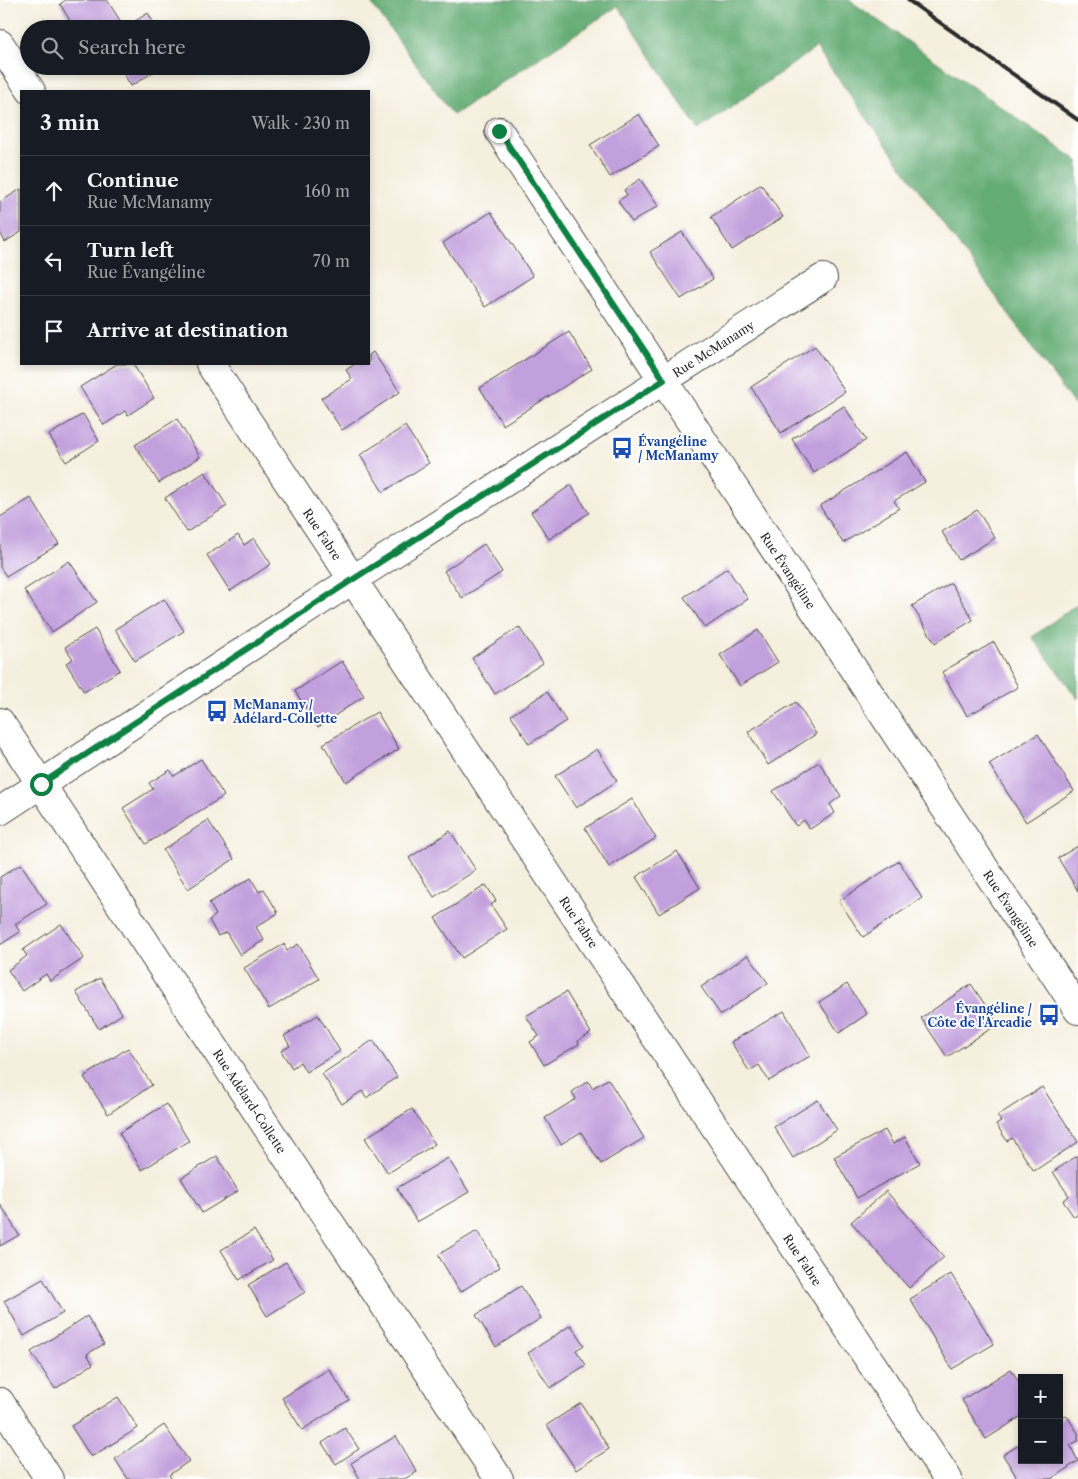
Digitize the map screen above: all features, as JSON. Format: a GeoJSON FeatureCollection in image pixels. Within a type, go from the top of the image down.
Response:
{"type":"FeatureCollection","features":[{"type":"Feature","properties":{"kind":"street"},"geometry":{"type":"LineString","coordinates":[[0,44],[20,74]]}},
{"type":"Feature","properties":{"kind":"street"},"geometry":{"type":"LineString","coordinates":[[20,75],[30,90]]}},
{"type":"Feature","properties":{"kind":"street","name":"Rue Évangéline"},"geometry":{"type":"LineString","coordinates":[[499,131],[1078,1010]]}},
{"type":"Feature","properties":{"kind":"street","name":"Rue McManamy"},"geometry":{"type":"LineString","coordinates":[[0,811],[352,580],[823,278]]}},
{"type":"Feature","properties":{"kind":"street","name":"Rue Fabre"},"geometry":{"type":"LineString","coordinates":[[211,365],[948,1479]]}},
{"type":"Feature","properties":{"kind":"street","name":"Rue Adélard-Collette"},"geometry":{"type":"LineString","coordinates":[[0,722],[499,1479]]}},
{"type":"Feature","properties":{"kind":"street"},"geometry":{"type":"LineString","coordinates":[[0,1402],[49,1479]]}},
{"type":"Feature","properties":{"kind":"green space"},"geometry":{"type":"Polygon","coordinates":[[[369,0],[849,0],[1078,161],[1078,410],[816,48],[698,130],[618,6],[453,115],[369,0]]]}},
{"type":"Feature","properties":{"kind":"green space"},"geometry":{"type":"Polygon","coordinates":[[[1078,603],[1078,699],[1032,637],[1078,603]]]}},
{"type":"Feature","properties":{"kind":"building"},"geometry":{"type":"Polygon","coordinates":[[[66,0],[107,0],[120,20],[70,20],[60,4],[66,0]]]}},
{"type":"Feature","properties":{"kind":"building"},"geometry":{"type":"Polygon","coordinates":[[[148,13],[152,20],[137,20],[148,13]]]}},
{"type":"Feature","properties":{"kind":"building"},"geometry":{"type":"Polygon","coordinates":[[[124,75],[149,75],[131,86],[124,75]]]}},
{"type":"Feature","properties":{"kind":"building"},"geometry":{"type":"Polygon","coordinates":[[[639,114],[659,146],[610,177],[590,145],[639,114]]]}},
{"type":"Feature","properties":{"kind":"building"},"geometry":{"type":"Polygon","coordinates":[[[640,179],[658,206],[632,222],[618,201],[627,195],[624,190],[640,179]]]}},
{"type":"Feature","properties":{"kind":"building"},"geometry":{"type":"Polygon","coordinates":[[[761,184],[783,217],[732,250],[711,217],[761,184]]]}},
{"type":"Feature","properties":{"kind":"building"},"geometry":{"type":"Polygon","coordinates":[[[20,190],[20,233],[5,242],[0,232],[0,202],[20,190]]]}},
{"type":"Feature","properties":{"kind":"building"},"geometry":{"type":"Polygon","coordinates":[[[491,212],[533,276],[485,307],[443,243],[491,212]]]}},
{"type":"Feature","properties":{"kind":"building"},"geometry":{"type":"Polygon","coordinates":[[[682,232],[713,279],[681,299],[650,252],[682,232]]]}},
{"type":"Feature","properties":{"kind":"building"},"geometry":{"type":"Polygon","coordinates":[[[569,332],[592,369],[503,425],[480,388],[569,332]]]}},
{"type":"Feature","properties":{"kind":"building"},"geometry":{"type":"Polygon","coordinates":[[[815,346],[845,392],[781,433],[751,387],[815,346]]]}},
{"type":"Feature","properties":{"kind":"building"},"geometry":{"type":"Polygon","coordinates":[[[373,352],[400,392],[342,430],[321,398],[352,379],[346,370],[354,365],[370,365],[370,354],[373,352]]]}},
{"type":"Feature","properties":{"kind":"building"},"geometry":{"type":"Polygon","coordinates":[[[115,365],[134,365],[154,398],[128,415],[125,411],[104,425],[80,387],[115,365]]]}},
{"type":"Feature","properties":{"kind":"building"},"geometry":{"type":"Polygon","coordinates":[[[844,406],[866,440],[814,473],[792,439],[844,406]]]}},
{"type":"Feature","properties":{"kind":"building"},"geometry":{"type":"Polygon","coordinates":[[[83,414],[99,441],[66,462],[49,435],[83,414]]]}},
{"type":"Feature","properties":{"kind":"building"},"geometry":{"type":"Polygon","coordinates":[[[177,419],[200,457],[159,483],[135,445],[177,419]]]}},
{"type":"Feature","properties":{"kind":"building"},"geometry":{"type":"Polygon","coordinates":[[[405,426],[429,463],[383,492],[360,455],[405,426]]]}},
{"type":"Feature","properties":{"kind":"building"},"geometry":{"type":"Polygon","coordinates":[[[907,452],[925,482],[894,501],[899,508],[843,543],[820,506],[907,452]]]}},
{"type":"Feature","properties":{"kind":"building"},"geometry":{"type":"Polygon","coordinates":[[[205,472],[227,506],[187,532],[165,498],[205,472]]]}},
{"type":"Feature","properties":{"kind":"building"},"geometry":{"type":"Polygon","coordinates":[[[571,485],[589,513],[549,539],[531,512],[571,485]]]}},
{"type":"Feature","properties":{"kind":"building"},"geometry":{"type":"Polygon","coordinates":[[[31,498],[59,544],[6,576],[0,567],[0,517],[31,498]]]}},
{"type":"Feature","properties":{"kind":"building"},"geometry":{"type":"Polygon","coordinates":[[[977,510],[995,538],[959,560],[942,532],[977,510]]]}},
{"type":"Feature","properties":{"kind":"building"},"geometry":{"type":"Polygon","coordinates":[[[238,535],[244,545],[254,538],[271,564],[230,591],[207,555],[238,535]]]}},
{"type":"Feature","properties":{"kind":"building"},"geometry":{"type":"Polygon","coordinates":[[[484,544],[502,572],[462,598],[444,571],[484,544]]]}},
{"type":"Feature","properties":{"kind":"building"},"geometry":{"type":"Polygon","coordinates":[[[69,561],[97,602],[52,632],[24,590],[69,561]]]}},
{"type":"Feature","properties":{"kind":"building"},"geometry":{"type":"Polygon","coordinates":[[[727,568],[748,599],[705,628],[684,597],[727,568]]]}},
{"type":"Feature","properties":{"kind":"building"},"geometry":{"type":"Polygon","coordinates":[[[951,583],[973,620],[935,643],[912,606],[951,583]]]}},
{"type":"Feature","properties":{"kind":"building"},"geometry":{"type":"Polygon","coordinates":[[[164,599],[184,631],[135,661],[115,629],[164,599]]]}},
{"type":"Feature","properties":{"kind":"building"},"geometry":{"type":"Polygon","coordinates":[[[519,627],[543,663],[495,694],[472,658],[519,627]]]}},
{"type":"Feature","properties":{"kind":"building"},"geometry":{"type":"Polygon","coordinates":[[[95,629],[120,670],[84,692],[66,663],[73,659],[65,647],[95,629]]]}},
{"type":"Feature","properties":{"kind":"building"},"geometry":{"type":"Polygon","coordinates":[[[758,630],[778,662],[740,686],[720,655],[758,630]]]}},
{"type":"Feature","properties":{"kind":"building"},"geometry":{"type":"Polygon","coordinates":[[[994,642],[1018,687],[967,716],[942,672],[994,642]]]}},
{"type":"Feature","properties":{"kind":"building"},"geometry":{"type":"Polygon","coordinates":[[[342,661],[364,696],[318,727],[295,691],[342,661]]]}},
{"type":"Feature","properties":{"kind":"building"},"geometry":{"type":"Polygon","coordinates":[[[547,692],[566,721],[529,744],[511,715],[547,692]]]}},
{"type":"Feature","properties":{"kind":"building"},"geometry":{"type":"Polygon","coordinates":[[[796,702],[816,734],[768,765],[748,732],[796,702]]]}},
{"type":"Feature","properties":{"kind":"building"},"geometry":{"type":"Polygon","coordinates":[[[377,712],[399,749],[346,782],[323,744],[377,712]]]}},
{"type":"Feature","properties":{"kind":"building"},"geometry":{"type":"Polygon","coordinates":[[[1038,734],[1074,791],[1026,822],[989,764],[1038,734]]]}},
{"type":"Feature","properties":{"kind":"building"},"geometry":{"type":"Polygon","coordinates":[[[597,749],[617,781],[576,808],[555,776],[597,749]]]}},
{"type":"Feature","properties":{"kind":"building"},"geometry":{"type":"Polygon","coordinates":[[[201,759],[224,796],[146,844],[123,808],[153,789],[149,783],[170,770],[174,776],[201,759]]]}},
{"type":"Feature","properties":{"kind":"building"},"geometry":{"type":"Polygon","coordinates":[[[819,762],[841,796],[830,804],[835,813],[810,829],[804,820],[796,826],[773,791],[819,762]]]}},
{"type":"Feature","properties":{"kind":"building"},"geometry":{"type":"Polygon","coordinates":[[[632,799],[656,838],[609,867],[585,828],[632,799]]]}},
{"type":"Feature","properties":{"kind":"building"},"geometry":{"type":"Polygon","coordinates":[[[208,820],[234,859],[188,889],[163,850],[208,820]]]}},
{"type":"Feature","properties":{"kind":"building"},"geometry":{"type":"Polygon","coordinates":[[[450,831],[476,870],[434,897],[409,858],[450,831]]]}},
{"type":"Feature","properties":{"kind":"building"},"geometry":{"type":"Polygon","coordinates":[[[1078,846],[1078,891],[1058,858],[1078,846]]]}},
{"type":"Feature","properties":{"kind":"building"},"geometry":{"type":"Polygon","coordinates":[[[677,851],[700,888],[659,914],[636,877],[677,851]]]}},
{"type":"Feature","properties":{"kind":"building"},"geometry":{"type":"Polygon","coordinates":[[[899,861],[922,898],[863,937],[839,901],[899,861]]]}},
{"type":"Feature","properties":{"kind":"building"},"geometry":{"type":"Polygon","coordinates":[[[21,864],[47,904],[15,924],[20,932],[0,945],[0,877],[21,864]]]}},
{"type":"Feature","properties":{"kind":"building"},"geometry":{"type":"Polygon","coordinates":[[[251,878],[259,892],[264,889],[278,913],[256,927],[264,940],[240,955],[226,932],[218,936],[209,920],[216,915],[209,903],[251,878]]]}},
{"type":"Feature","properties":{"kind":"building"},"geometry":{"type":"Polygon","coordinates":[[[486,885],[496,901],[491,905],[507,929],[462,958],[435,918],[486,885]]]}},
{"type":"Feature","properties":{"kind":"building"},"geometry":{"type":"Polygon","coordinates":[[[61,924],[84,958],[50,981],[46,974],[22,991],[8,970],[27,956],[23,950],[61,924]]]}},
{"type":"Feature","properties":{"kind":"building"},"geometry":{"type":"Polygon","coordinates":[[[284,944],[287,951],[298,944],[319,979],[269,1009],[244,968],[284,944]]]}},
{"type":"Feature","properties":{"kind":"building"},"geometry":{"type":"Polygon","coordinates":[[[748,955],[768,983],[721,1015],[701,987],[748,955]]]}},
{"type":"Feature","properties":{"kind":"building"},"geometry":{"type":"Polygon","coordinates":[[[100,978],[122,1014],[99,1029],[76,992],[100,978]]]}},
{"type":"Feature","properties":{"kind":"building"},"geometry":{"type":"Polygon","coordinates":[[[847,984],[867,1014],[839,1033],[819,1002],[847,984]]]}},
{"type":"Feature","properties":{"kind":"building"},"geometry":{"type":"Polygon","coordinates":[[[971,984],[998,1024],[947,1057],[921,1018],[971,984]]]}},
{"type":"Feature","properties":{"kind":"building"},"geometry":{"type":"Polygon","coordinates":[[[566,992],[591,1033],[578,1041],[579,1044],[544,1065],[530,1042],[539,1036],[526,1016],[566,992]]]}},
{"type":"Feature","properties":{"kind":"building"},"geometry":{"type":"Polygon","coordinates":[[[784,1011],[810,1056],[769,1081],[759,1065],[749,1071],[731,1042],[784,1011]]]}},
{"type":"Feature","properties":{"kind":"building"},"geometry":{"type":"Polygon","coordinates":[[[318,1015],[340,1051],[306,1072],[300,1062],[292,1068],[281,1051],[290,1046],[284,1036],[318,1015]]]}},
{"type":"Feature","properties":{"kind":"building"},"geometry":{"type":"Polygon","coordinates":[[[373,1040],[397,1077],[366,1098],[362,1091],[342,1104],[322,1074],[373,1040]]]}},
{"type":"Feature","properties":{"kind":"building"},"geometry":{"type":"Polygon","coordinates":[[[128,1048],[152,1085],[108,1114],[84,1077],[128,1048]]]}},
{"type":"Feature","properties":{"kind":"building"},"geometry":{"type":"Polygon","coordinates":[[[608,1079],[644,1138],[601,1164],[581,1132],[561,1144],[545,1118],[576,1099],[572,1092],[588,1081],[592,1088],[608,1079]]]}},
{"type":"Feature","properties":{"kind":"building"},"geometry":{"type":"Polygon","coordinates":[[[1042,1087],[1078,1142],[1034,1171],[1012,1138],[1007,1141],[996,1124],[1001,1121],[997,1116],[1042,1087]]]}},
{"type":"Feature","properties":{"kind":"building"},"geometry":{"type":"Polygon","coordinates":[[[818,1100],[837,1130],[793,1158],[774,1127],[818,1100]]]}},
{"type":"Feature","properties":{"kind":"building"},"geometry":{"type":"Polygon","coordinates":[[[166,1104],[189,1141],[142,1170],[119,1133],[166,1104]]]}},
{"type":"Feature","properties":{"kind":"building"},"geometry":{"type":"Polygon","coordinates":[[[412,1109],[435,1144],[388,1173],[365,1138],[412,1109]]]}},
{"type":"Feature","properties":{"kind":"building"},"geometry":{"type":"Polygon","coordinates":[[[885,1130],[893,1144],[905,1137],[920,1163],[857,1198],[834,1157],[885,1130]]]}},
{"type":"Feature","properties":{"kind":"building"},"geometry":{"type":"Polygon","coordinates":[[[1078,1155],[1078,1214],[1074,1217],[1063,1201],[1069,1196],[1053,1172],[1078,1155]]]}},
{"type":"Feature","properties":{"kind":"building"},"geometry":{"type":"Polygon","coordinates":[[[217,1156],[238,1191],[202,1213],[181,1178],[217,1156]]]}},
{"type":"Feature","properties":{"kind":"building"},"geometry":{"type":"Polygon","coordinates":[[[448,1158],[469,1192],[417,1222],[397,1188],[448,1158]]]}},
{"type":"Feature","properties":{"kind":"building"},"geometry":{"type":"Polygon","coordinates":[[[886,1191],[944,1257],[909,1288],[851,1222],[886,1191]]]}},
{"type":"Feature","properties":{"kind":"building"},"geometry":{"type":"Polygon","coordinates":[[[0,1204],[19,1235],[0,1246],[0,1204]]]}},
{"type":"Feature","properties":{"kind":"building"},"geometry":{"type":"Polygon","coordinates":[[[254,1230],[273,1260],[239,1280],[221,1250],[254,1230]]]}},
{"type":"Feature","properties":{"kind":"building"},"geometry":{"type":"Polygon","coordinates":[[[477,1231],[500,1267],[460,1292],[438,1255],[477,1231]]]}},
{"type":"Feature","properties":{"kind":"building"},"geometry":{"type":"Polygon","coordinates":[[[286,1262],[305,1292],[267,1316],[248,1285],[286,1262]]]}},
{"type":"Feature","properties":{"kind":"building"},"geometry":{"type":"Polygon","coordinates":[[[951,1274],[994,1344],[952,1369],[910,1299],[951,1274]]]}},
{"type":"Feature","properties":{"kind":"building"},"geometry":{"type":"Polygon","coordinates":[[[43,1279],[63,1313],[24,1336],[4,1301],[43,1279]]]}},
{"type":"Feature","properties":{"kind":"building"},"geometry":{"type":"Polygon","coordinates":[[[521,1286],[541,1318],[496,1347],[476,1315],[521,1286]]]}},
{"type":"Feature","properties":{"kind":"building"},"geometry":{"type":"Polygon","coordinates":[[[87,1316],[104,1344],[87,1354],[93,1364],[55,1389],[31,1352],[87,1316]]]}},
{"type":"Feature","properties":{"kind":"building"},"geometry":{"type":"Polygon","coordinates":[[[571,1325],[584,1345],[576,1350],[586,1365],[550,1388],[528,1353],[571,1325]]]}},
{"type":"Feature","properties":{"kind":"building"},"geometry":{"type":"Polygon","coordinates":[[[329,1369],[349,1400],[302,1430],[282,1398],[329,1369]]]}},
{"type":"Feature","properties":{"kind":"building"},"geometry":{"type":"Polygon","coordinates":[[[1011,1369],[1018,1380],[1018,1419],[986,1439],[962,1400],[1011,1369]]]}},
{"type":"Feature","properties":{"kind":"building"},"geometry":{"type":"Polygon","coordinates":[[[118,1397],[138,1428],[91,1457],[71,1426],[118,1397]]]}},
{"type":"Feature","properties":{"kind":"building"},"geometry":{"type":"Polygon","coordinates":[[[581,1403],[609,1449],[576,1470],[547,1425],[581,1403]]]}},
{"type":"Feature","properties":{"kind":"building"},"geometry":{"type":"Polygon","coordinates":[[[1066,1415],[1078,1433],[1078,1441],[1070,1445],[1078,1461],[1051,1479],[1018,1479],[1003,1455],[1018,1446],[1018,1464],[1063,1464],[1063,1417],[1066,1415]]]}},
{"type":"Feature","properties":{"kind":"building"},"geometry":{"type":"Polygon","coordinates":[[[164,1425],[189,1461],[169,1475],[172,1479],[128,1479],[115,1459],[164,1425]]]}},
{"type":"Feature","properties":{"kind":"building"},"geometry":{"type":"Polygon","coordinates":[[[345,1428],[359,1449],[336,1464],[322,1443],[345,1428]]]}},
{"type":"Feature","properties":{"kind":"building"},"geometry":{"type":"Polygon","coordinates":[[[396,1436],[417,1472],[404,1479],[360,1479],[351,1463],[396,1436]]]}},
{"type":"Feature","properties":{"kind":"railway"},"geometry":{"type":"LineString","coordinates":[[908,0],[1078,120]]}},
{"type":"Feature","properties":{"kind":"place","name":"Évangéline / McManamy"},"geometry":{"type":"Point","coordinates":[622,448]}},
{"type":"Feature","properties":{"kind":"place","name":"McManamy / Adélard-Collette"},"geometry":{"type":"Point","coordinates":[217,711]}},
{"type":"Feature","properties":{"kind":"place","name":"Évangéline / Côte de l'Arcadie"},"geometry":{"type":"Point","coordinates":[1049,1015]}},
{"type":"Feature","properties":{"kind":"route"},"geometry":{"type":"LineString","coordinates":[[41,784],[352,580],[664,380],[499,131]]}}]}
